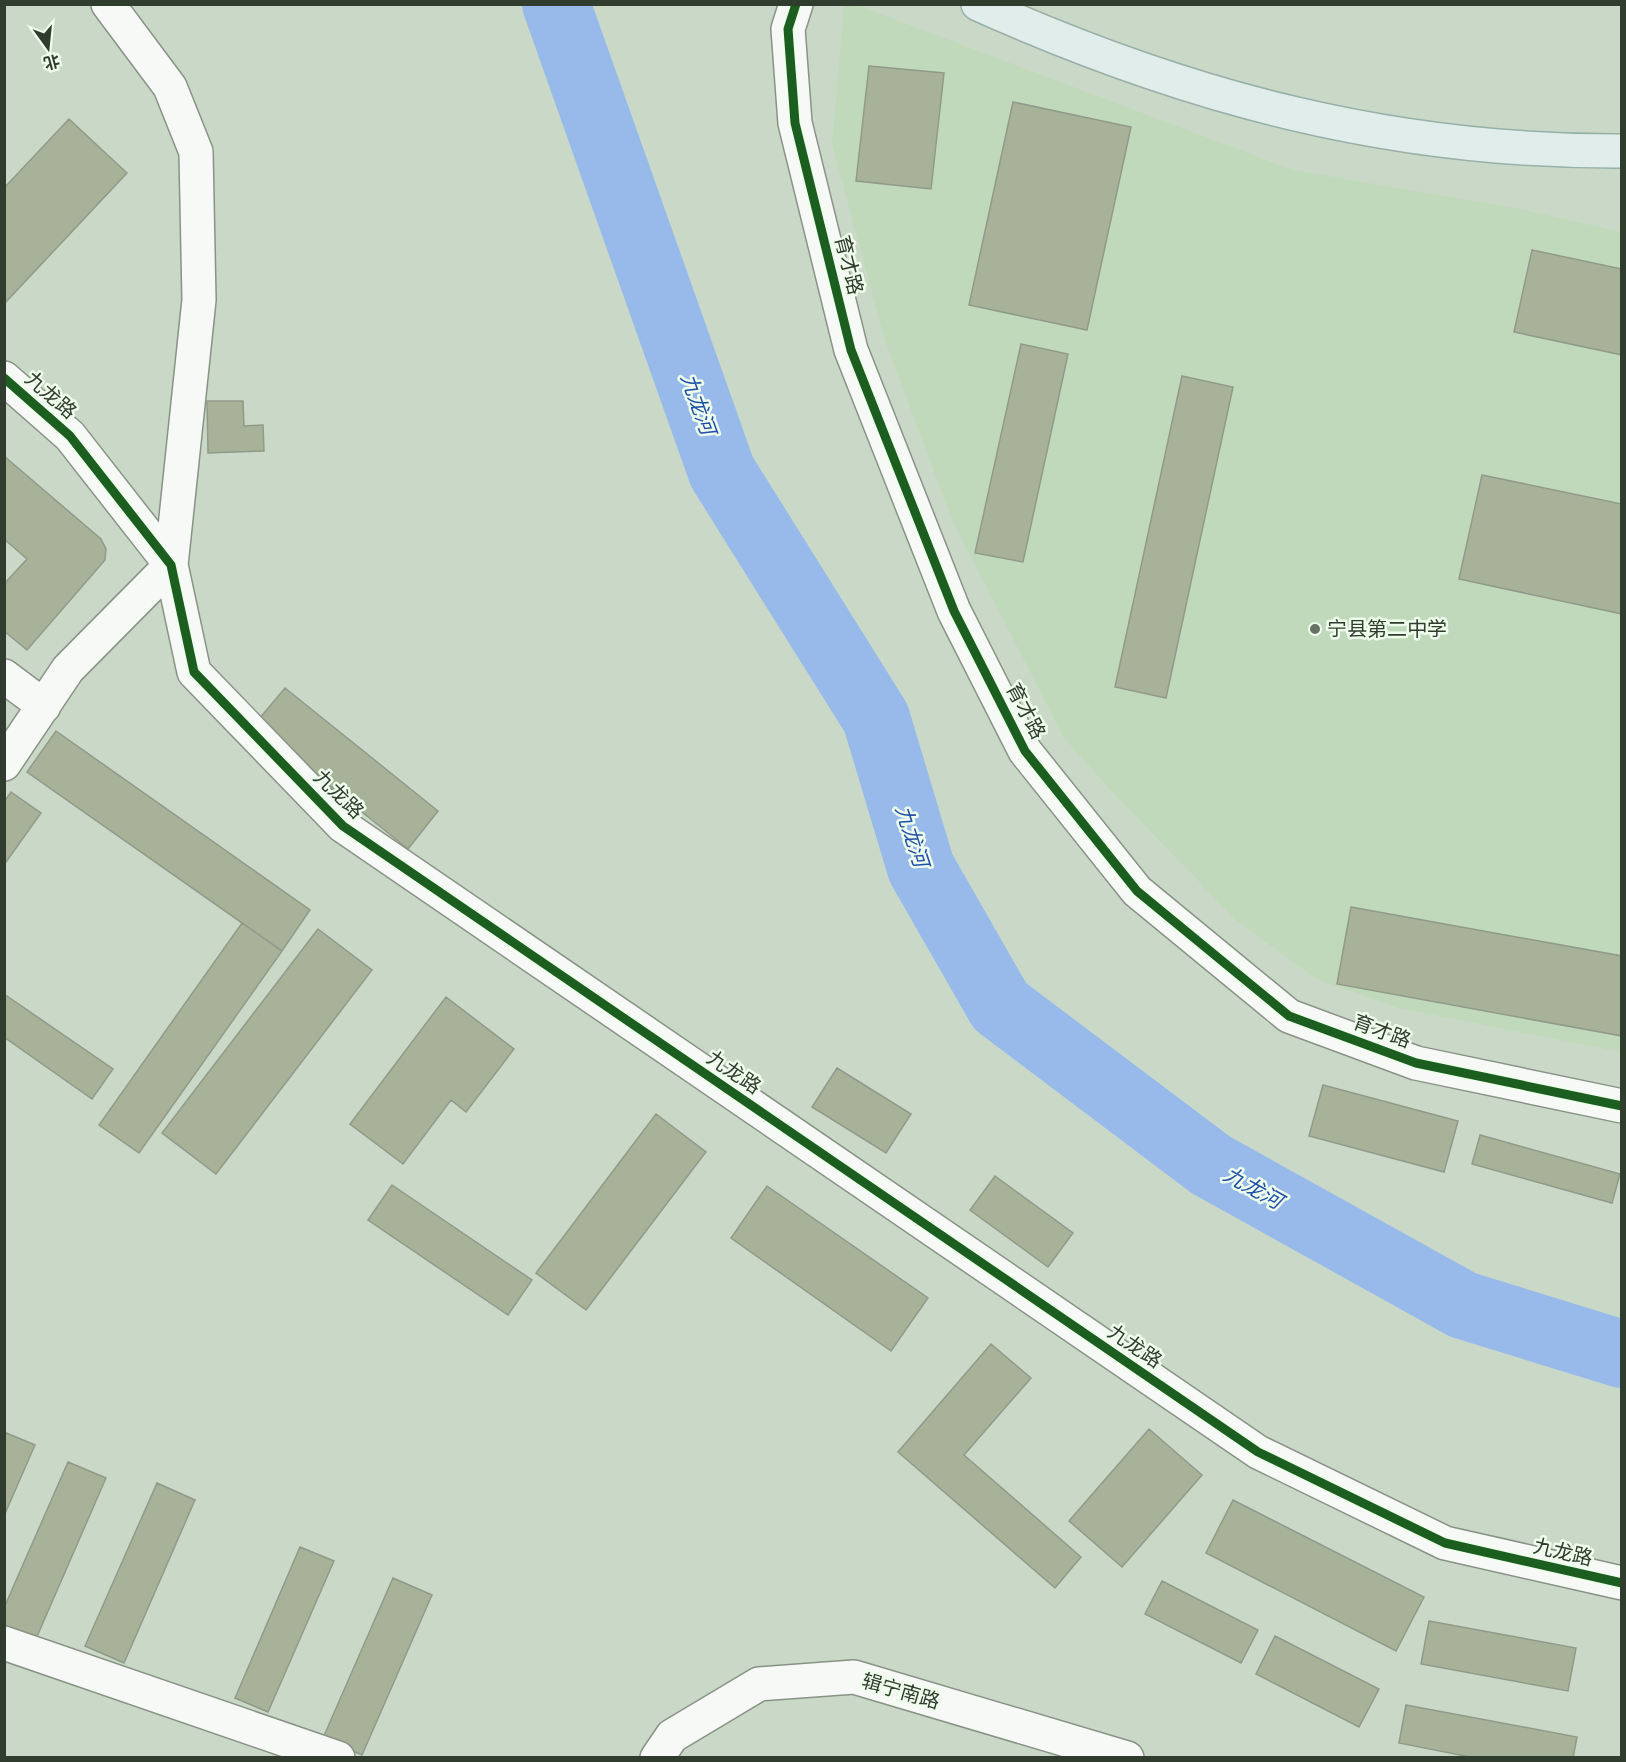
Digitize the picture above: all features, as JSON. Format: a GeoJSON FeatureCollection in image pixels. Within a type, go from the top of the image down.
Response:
{"type":"FeatureCollection","features":[{"type":"Feature","properties":{"kind":"main road"},"geometry":{"type":"LineString","coordinates":[[978,4],[1058,40],[1142,72],[1226,98],[1313,119],[1401,135],[1489,146],[1622,151]]}},
{"type":"Feature","properties":{"kind":"street","name":"九龙路"},"geometry":{"type":"LineString","coordinates":[[108,4],[170,87],[196,152],[199,300],[171,565],[194,672],[343,826],[1258,1452],[1444,1544],[1622,1583]]}},
{"type":"Feature","properties":{"kind":"street","name":"育才路"},"geometry":{"type":"LineString","coordinates":[[796,4],[788,29],[795,123],[851,350],[954,611],[1025,751],[1137,891],[1289,1016],[1416,1063],[1622,1106]]}},
{"type":"Feature","properties":{"kind":"street","name":"九龙路"},"geometry":{"type":"LineString","coordinates":[[4,378],[70,436],[171,565]]}},
{"type":"Feature","properties":{"kind":"street"},"geometry":{"type":"LineString","coordinates":[[4,764],[68,669],[171,565]]}},
{"type":"Feature","properties":{"kind":"street"},"geometry":{"type":"LineString","coordinates":[[4,676],[44,706]]}},
{"type":"Feature","properties":{"kind":"street"},"geometry":{"type":"LineString","coordinates":[[4,1643],[338,1758]]}},
{"type":"Feature","properties":{"kind":"street","name":"辑宁南路"},"geometry":{"type":"LineString","coordinates":[[657,1758],[672,1736],[759,1684],[854,1677],[1127,1758]]}},
{"type":"Feature","properties":{"kind":"shaded area","name":"宁县第二中学"},"geometry":{"type":"Polygon","coordinates":[[[844,5],[857,5],[1293,170],[1516,208],[1621,232],[1621,1052],[1399,1008],[1316,979],[1235,919],[1117,797],[1064,738],[952,520],[884,338],[832,144],[844,5]]]}},
{"type":"Feature","properties":{"kind":"building"},"geometry":{"type":"Polygon","coordinates":[[[869,66],[944,73],[931,189],[856,181],[869,66]]]}},
{"type":"Feature","properties":{"kind":"building"},"geometry":{"type":"Polygon","coordinates":[[[1013,102],[1131,127],[1087,330],[969,305],[1013,102]]]}},
{"type":"Feature","properties":{"kind":"building"},"geometry":{"type":"Polygon","coordinates":[[[69,119],[127,173],[4,304],[4,188],[69,119]]]}},
{"type":"Feature","properties":{"kind":"building"},"geometry":{"type":"Polygon","coordinates":[[[1532,250],[1622,269],[1622,355],[1514,332],[1532,250]]]}},
{"type":"Feature","properties":{"kind":"building"},"geometry":{"type":"Polygon","coordinates":[[[1021,344],[1068,354],[1023,562],[975,553],[1021,344]]]}},
{"type":"Feature","properties":{"kind":"building"},"geometry":{"type":"Polygon","coordinates":[[[1182,376],[1233,387],[1166,698],[1115,687],[1182,376]]]}},
{"type":"Feature","properties":{"kind":"building"},"geometry":{"type":"Polygon","coordinates":[[[207,401],[243,401],[244,426],[263,425],[264,451],[208,453],[207,401]]]}},
{"type":"Feature","properties":{"kind":"building"},"geometry":{"type":"Polygon","coordinates":[[[4,456],[101,539],[106,549],[105,560],[27,650],[4,631],[4,584],[27,559],[4,539],[4,456]]]}},
{"type":"Feature","properties":{"kind":"building"},"geometry":{"type":"Polygon","coordinates":[[[1482,475],[1622,504],[1622,614],[1459,579],[1482,475]]]}},
{"type":"Feature","properties":{"kind":"building"},"geometry":{"type":"Polygon","coordinates":[[[285,688],[438,811],[408,849],[254,725],[285,688]]]}},
{"type":"Feature","properties":{"kind":"building"},"geometry":{"type":"Polygon","coordinates":[[[56,731],[310,910],[282,951],[27,772],[56,731]]]}},
{"type":"Feature","properties":{"kind":"building"},"geometry":{"type":"Polygon","coordinates":[[[11,792],[41,813],[4,865],[4,802],[11,792]]]}},
{"type":"Feature","properties":{"kind":"building"},"geometry":{"type":"Polygon","coordinates":[[[1351,907],[1622,956],[1622,1036],[1337,984],[1351,907]]]}},
{"type":"Feature","properties":{"kind":"building"},"geometry":{"type":"Polygon","coordinates":[[[242,923],[282,951],[139,1153],[99,1125],[242,923]]]}},
{"type":"Feature","properties":{"kind":"building"},"geometry":{"type":"Polygon","coordinates":[[[318,929],[372,970],[216,1174],[162,1133],[318,929]]]}},
{"type":"Feature","properties":{"kind":"building"},"geometry":{"type":"Polygon","coordinates":[[[4,994],[113,1069],[92,1099],[4,1037],[4,994]]]}},
{"type":"Feature","properties":{"kind":"building"},"geometry":{"type":"Polygon","coordinates":[[[446,997],[514,1049],[466,1112],[451,1100],[403,1164],[350,1124],[446,997]]]}},
{"type":"Feature","properties":{"kind":"building"},"geometry":{"type":"Polygon","coordinates":[[[837,1068],[911,1114],[886,1153],[812,1107],[837,1068]]]}},
{"type":"Feature","properties":{"kind":"building"},"geometry":{"type":"Polygon","coordinates":[[[1323,1085],[1458,1121],[1444,1172],[1309,1136],[1323,1085]]]}},
{"type":"Feature","properties":{"kind":"building"},"geometry":{"type":"Polygon","coordinates":[[[656,1114],[706,1152],[586,1310],[536,1273],[656,1114]]]}},
{"type":"Feature","properties":{"kind":"building"},"geometry":{"type":"Polygon","coordinates":[[[1480,1135],[1620,1174],[1612,1203],[1472,1164],[1480,1135]]]}},
{"type":"Feature","properties":{"kind":"building"},"geometry":{"type":"Polygon","coordinates":[[[995,1176],[1073,1233],[1048,1267],[970,1210],[995,1176]]]}},
{"type":"Feature","properties":{"kind":"building"},"geometry":{"type":"Polygon","coordinates":[[[392,1185],[532,1280],[508,1315],[368,1220],[392,1185]]]}},
{"type":"Feature","properties":{"kind":"building"},"geometry":{"type":"Polygon","coordinates":[[[767,1186],[928,1298],[891,1351],[731,1238],[767,1186]]]}},
{"type":"Feature","properties":{"kind":"building"},"geometry":{"type":"Polygon","coordinates":[[[991,1344],[1031,1378],[964,1455],[1081,1557],[1055,1588],[898,1452],[991,1344]]]}},
{"type":"Feature","properties":{"kind":"building"},"geometry":{"type":"Polygon","coordinates":[[[1149,1429],[1202,1475],[1122,1567],[1069,1521],[1149,1429]]]}},
{"type":"Feature","properties":{"kind":"building"},"geometry":{"type":"Polygon","coordinates":[[[4,1432],[35,1445],[4,1516],[4,1432]]]}},
{"type":"Feature","properties":{"kind":"building"},"geometry":{"type":"Polygon","coordinates":[[[68,1462],[106,1478],[35,1641],[4,1628],[4,1608],[68,1462]]]}},
{"type":"Feature","properties":{"kind":"building"},"geometry":{"type":"Polygon","coordinates":[[[157,1483],[195,1500],[124,1663],[85,1646],[157,1483]]]}},
{"type":"Feature","properties":{"kind":"building"},"geometry":{"type":"Polygon","coordinates":[[[1233,1500],[1424,1597],[1396,1651],[1206,1553],[1233,1500]]]}},
{"type":"Feature","properties":{"kind":"building"},"geometry":{"type":"Polygon","coordinates":[[[300,1547],[334,1561],[268,1712],[235,1698],[300,1547]]]}},
{"type":"Feature","properties":{"kind":"building"},"geometry":{"type":"Polygon","coordinates":[[[393,1578],[432,1595],[362,1755],[323,1738],[393,1578]]]}},
{"type":"Feature","properties":{"kind":"building"},"geometry":{"type":"Polygon","coordinates":[[[1162,1581],[1258,1630],[1241,1663],[1145,1614],[1162,1581]]]}},
{"type":"Feature","properties":{"kind":"building"},"geometry":{"type":"Polygon","coordinates":[[[1429,1621],[1576,1648],[1568,1691],[1421,1664],[1429,1621]]]}},
{"type":"Feature","properties":{"kind":"building"},"geometry":{"type":"Polygon","coordinates":[[[1275,1636],[1379,1689],[1359,1727],[1256,1674],[1275,1636]]]}},
{"type":"Feature","properties":{"kind":"building"},"geometry":{"type":"Polygon","coordinates":[[[1406,1705],[1577,1737],[1573,1758],[1475,1758],[1399,1743],[1406,1705]]]}},
{"type":"Feature","properties":{"kind":"waterway","name":"九龙河"},"geometry":{"type":"LineString","coordinates":[[556,4],[722,472],[876,718],[921,868],[1000,1006],[1211,1165],[1463,1305],[1622,1354]]}},
{"type":"Feature","properties":{"kind":"cycle path"},"geometry":{"type":"LineString","coordinates":[[796,4],[788,29],[795,123],[851,350],[954,611],[1025,751],[1137,891],[1289,1016],[1416,1063],[1622,1106]]}},
{"type":"Feature","properties":{"kind":"cycle path"},"geometry":{"type":"LineString","coordinates":[[4,378],[70,436],[171,565],[194,672],[343,826],[1258,1452],[1445,1543],[1622,1583]]}},
{"type":"Feature","properties":{"kind":"place","name":"宁县第二中学"},"geometry":{"type":"Point","coordinates":[1315,629]}}]}
